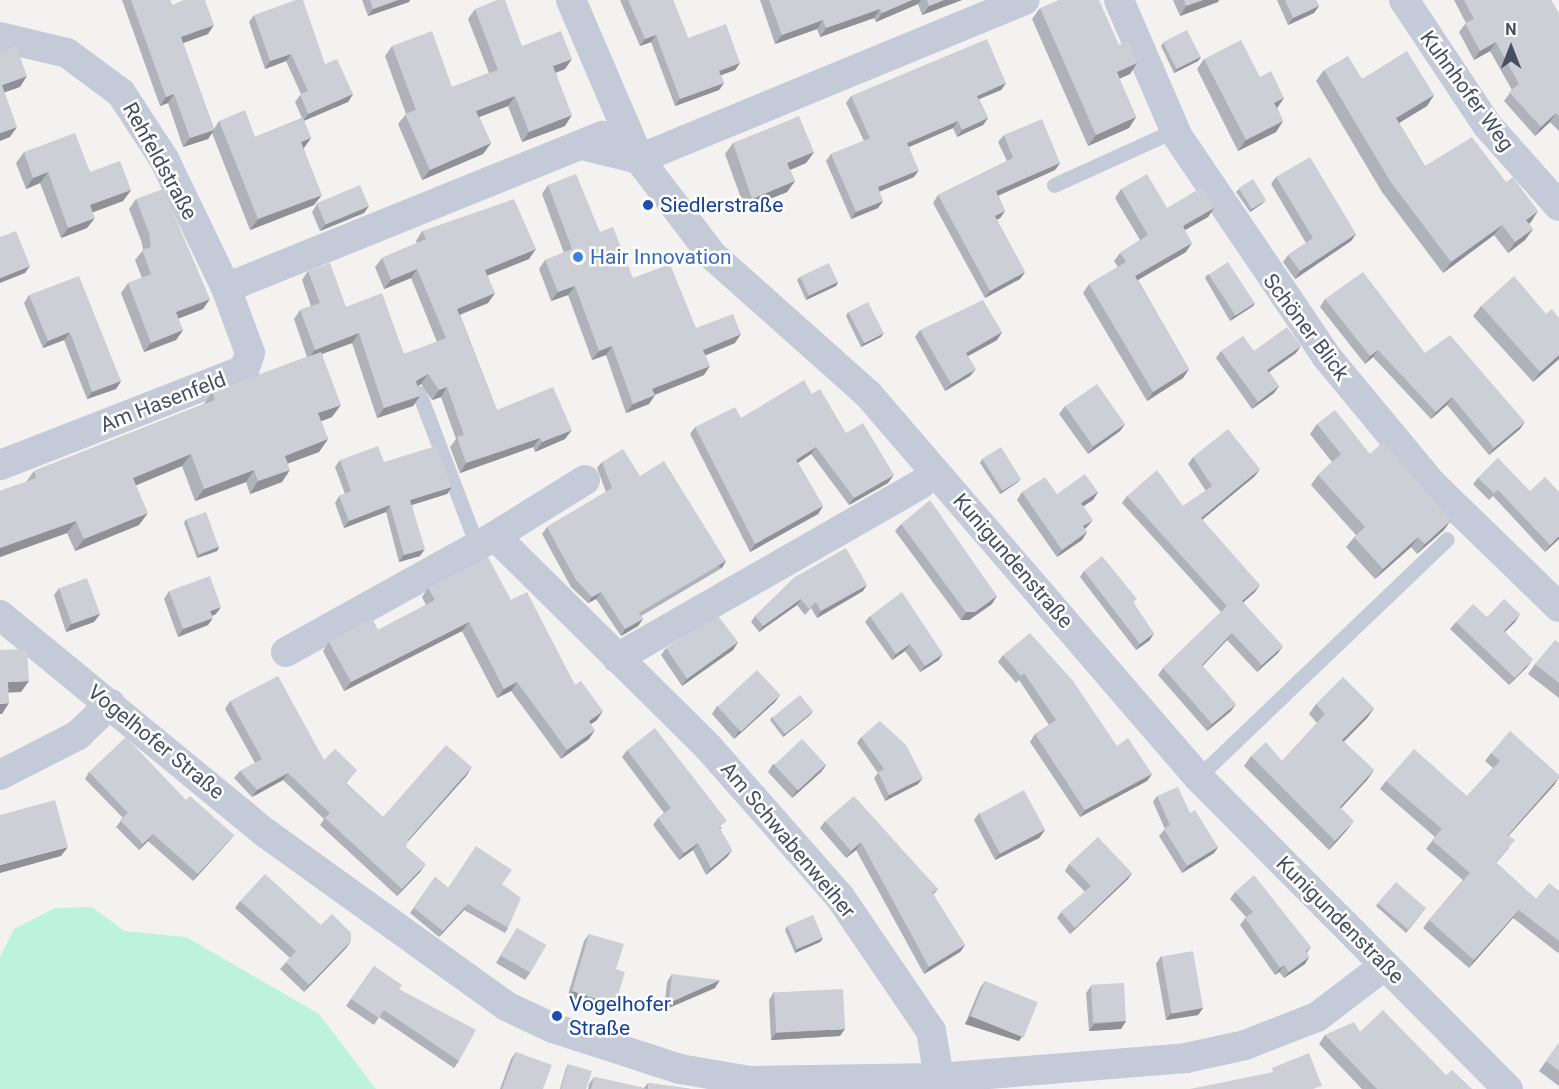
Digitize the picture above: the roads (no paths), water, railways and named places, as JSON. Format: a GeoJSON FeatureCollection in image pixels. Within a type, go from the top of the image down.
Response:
{"type":"FeatureCollection","features":[{"type":"Feature","properties":{"kind":"street","name":"Kunigundenstraße"},"geometry":{"type":"LineString","coordinates":[[571,0],[620,126],[639,159],[713,256],[868,394],[1198,777],[1508,1089]]}},
{"type":"Feature","properties":{"kind":"street"},"geometry":{"type":"LineString","coordinates":[[586,146],[639,159],[1025,0]]}},
{"type":"Feature","properties":{"kind":"street","name":"Schöner Blick"},"geometry":{"type":"LineString","coordinates":[[1119,0],[1175,130],[1326,356],[1431,483],[1559,607]]}},
{"type":"Feature","properties":{"kind":"street","name":"Kuhnhofer Weg"},"geometry":{"type":"LineString","coordinates":[[1404,0],[1487,125],[1559,206]]}},
{"type":"Feature","properties":{"kind":"street","name":"Rehfeldstraße"},"geometry":{"type":"LineString","coordinates":[[0,37],[67,53],[121,93],[164,159],[226,288]]}},
{"type":"Feature","properties":{"kind":"street"},"geometry":{"type":"LineString","coordinates":[[226,288],[586,146],[620,126]]}},
{"type":"Feature","properties":{"kind":"street","name":"Am Hasenfeld"},"geometry":{"type":"LineString","coordinates":[[0,465],[244,370],[250,353],[226,288]]}},
{"type":"Feature","properties":{"kind":"street"},"geometry":{"type":"LineString","coordinates":[[286,652],[486,541],[585,480]]}},
{"type":"Feature","properties":{"kind":"street"},"geometry":{"type":"LineString","coordinates":[[617,658],[921,484]]}},
{"type":"Feature","properties":{"kind":"street","name":"Am Schwabenweiher"},"geometry":{"type":"LineString","coordinates":[[486,541],[617,658],[709,748],[840,897],[931,1031],[939,1078]]}},
{"type":"Feature","properties":{"kind":"street","name":"Vogelhofer Straße"},"geometry":{"type":"LineString","coordinates":[[0,615],[405,938],[506,1006],[553,1028],[680,1068],[750,1081],[939,1078],[1052,1073],[1186,1058],[1245,1045],[1317,1017],[1384,966]]}},
{"type":"Feature","properties":{"kind":"street"},"geometry":{"type":"LineString","coordinates":[[0,775],[78,735],[110,704]]}},
{"type":"Feature","properties":{"kind":"lane"},"geometry":{"type":"LineString","coordinates":[[1054,185],[1175,130]]}},
{"type":"Feature","properties":{"kind":"lane"},"geometry":{"type":"LineString","coordinates":[[419,393],[486,541]]}},
{"type":"Feature","properties":{"kind":"lane"},"geometry":{"type":"LineString","coordinates":[[1198,777],[1447,539]]}},
{"type":"Feature","properties":{"kind":"place","name":"Siedlerstraße"},"geometry":{"type":"Point","coordinates":[648,205]}},
{"type":"Feature","properties":{"kind":"place","name":"Hair Innovation"},"geometry":{"type":"Point","coordinates":[578,257]}},
{"type":"Feature","properties":{"kind":"place","name":"Vogelhofer Straße"},"geometry":{"type":"Point","coordinates":[557,1016]}}]}
